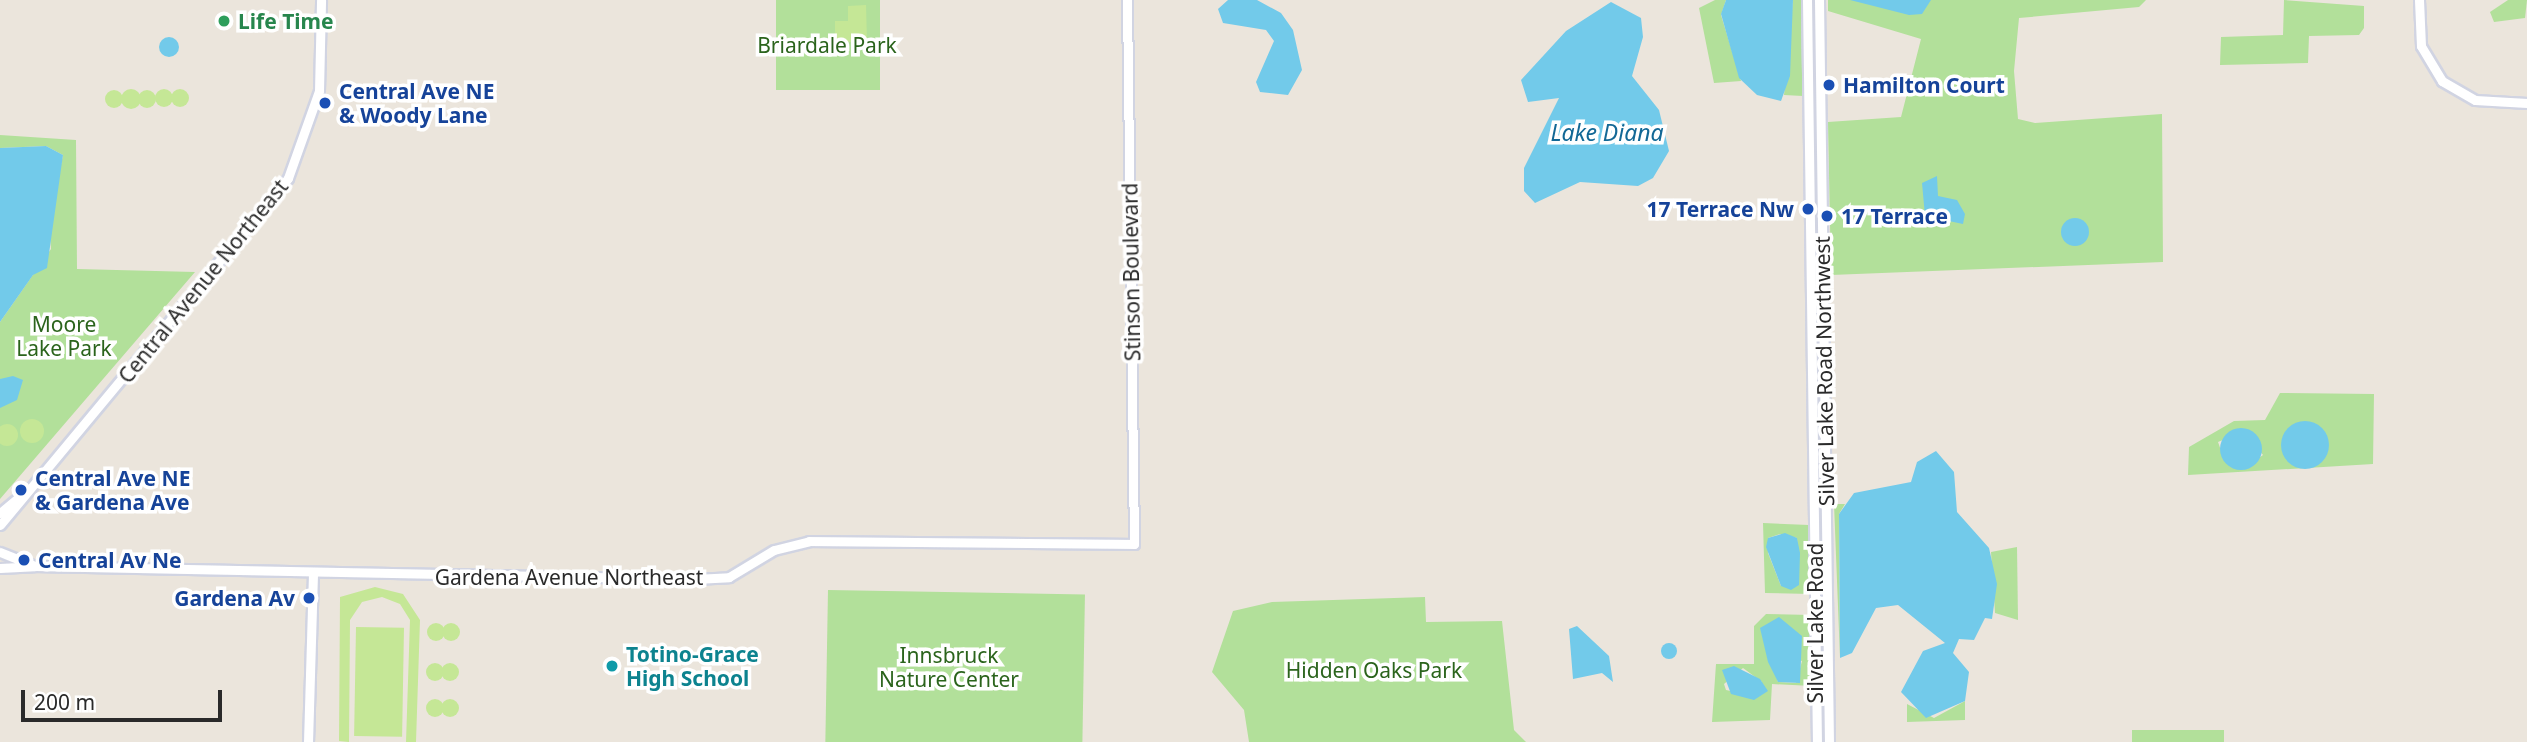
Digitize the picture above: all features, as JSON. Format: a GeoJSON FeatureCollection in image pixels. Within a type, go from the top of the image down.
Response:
{"type":"FeatureCollection","features":[{"type":"Feature","properties":{"kind":"street","name":"Central Avenue Northeast"},"geometry":{"type":"LineString","coordinates":[[0,525],[288,178],[319,91],[321,0]]}},
{"type":"Feature","properties":{"kind":"street","name":"Stinson Boulevard"},"geometry":{"type":"LineString","coordinates":[[1127,0],[1134,544]]}},
{"type":"Feature","properties":{"kind":"street","name":"Silver Lake Road"},"geometry":{"type":"LineString","coordinates":[[1807,0],[1816,742]]}},
{"type":"Feature","properties":{"kind":"street","name":"Silver Lake Road Northwest"},"geometry":{"type":"LineString","coordinates":[[1819,0],[1829,742]]}},
{"type":"Feature","properties":{"kind":"street"},"geometry":{"type":"LineString","coordinates":[[2419,0],[2421,46],[2442,81],[2475,100],[2527,103]]}},
{"type":"Feature","properties":{"kind":"street","name":"Central Avenue Northeast"},"geometry":{"type":"LineString","coordinates":[[0,513],[26,491]]}},
{"type":"Feature","properties":{"kind":"street","name":"Gardena Avenue Northeast"},"geometry":{"type":"LineString","coordinates":[[0,552],[34,566],[695,579],[729,577],[774,550],[809,541],[1134,544]]}},
{"type":"Feature","properties":{"kind":"street"},"geometry":{"type":"LineString","coordinates":[[0,568],[34,566]]}},
{"type":"Feature","properties":{"kind":"street"},"geometry":{"type":"LineString","coordinates":[[309,742],[313,573]]}},
{"type":"Feature","properties":{"kind":"green space","name":"Briardale Park"},"geometry":{"type":"Polygon","coordinates":[[[776,0],[880,0],[880,90],[776,90],[776,0]]]}},
{"type":"Feature","properties":{"kind":"green space"},"geometry":{"type":"Polygon","coordinates":[[[1715,0],[1726,0],[1721,15],[1741,81],[1714,83],[1699,8],[1715,0]]]}},
{"type":"Feature","properties":{"kind":"green space"},"geometry":{"type":"Polygon","coordinates":[[[1793,0],[1803,0],[1803,96],[1784,95],[1793,0]]]}},
{"type":"Feature","properties":{"kind":"green space"},"geometry":{"type":"Polygon","coordinates":[[[1828,0],[2146,0],[2139,7],[2019,18],[2014,71],[2018,119],[2035,123],[2162,114],[2163,262],[1831,275],[1828,122],[1901,117],[1921,39],[1828,11],[1828,0]]]}},
{"type":"Feature","properties":{"kind":"green space"},"geometry":{"type":"Polygon","coordinates":[[[2284,0],[2364,6],[2364,28],[2359,35],[2309,36],[2308,63],[2220,65],[2221,37],[2283,35],[2284,0]]]}},
{"type":"Feature","properties":{"kind":"green space"},"geometry":{"type":"Polygon","coordinates":[[[2508,0],[2527,0],[2525,18],[2494,22],[2490,12],[2508,0]]]}},
{"type":"Feature","properties":{"kind":"green space"},"geometry":{"type":"Polygon","coordinates":[[[866,5],[867,42],[835,42],[835,21],[848,21],[848,6],[866,5]]]}},
{"type":"Feature","properties":{"kind":"green space"},"geometry":{"type":"Polygon","coordinates":[[[131,89],[138,92],[141,99],[138,106],[131,109],[124,106],[121,99],[124,92],[131,89]]]}},
{"type":"Feature","properties":{"kind":"green space"},"geometry":{"type":"Polygon","coordinates":[[[160,89],[168,89],[173,98],[171,105],[160,107],[155,102],[155,94],[160,89]]]}},
{"type":"Feature","properties":{"kind":"green space"},"geometry":{"type":"Polygon","coordinates":[[[180,89],[186,92],[189,98],[186,104],[180,107],[174,104],[171,98],[174,92],[180,89]]]}},
{"type":"Feature","properties":{"kind":"green space"},"geometry":{"type":"Polygon","coordinates":[[[110,90],[118,90],[123,99],[121,106],[110,108],[105,103],[105,95],[110,90]]]}},
{"type":"Feature","properties":{"kind":"green space"},"geometry":{"type":"Polygon","coordinates":[[[143,90],[151,90],[156,99],[154,106],[143,108],[138,103],[138,95],[143,90]]]}},
{"type":"Feature","properties":{"kind":"green space","name":"Moore Lake Park"},"geometry":{"type":"Polygon","coordinates":[[[0,135],[76,140],[77,269],[195,272],[0,499],[0,322],[51,249],[49,223],[63,155],[46,146],[0,148],[0,135]]]}},
{"type":"Feature","properties":{"kind":"green space"},"geometry":{"type":"Polygon","coordinates":[[[2280,393],[2374,394],[2373,464],[2188,475],[2189,447],[2234,421],[2265,420],[2280,393]],[[2244,431],[2218,442],[2224,459],[2243,469],[2263,455],[2244,431]]]}},
{"type":"Feature","properties":{"kind":"green space"},"geometry":{"type":"Polygon","coordinates":[[[32,419],[40,423],[44,431],[40,439],[32,443],[24,439],[20,431],[24,423],[32,419]]]}},
{"type":"Feature","properties":{"kind":"green space"},"geometry":{"type":"Polygon","coordinates":[[[3,424],[11,424],[18,431],[18,439],[11,446],[3,446],[-4,439],[-4,431],[3,424]]]}},
{"type":"Feature","properties":{"kind":"green space"},"geometry":{"type":"Polygon","coordinates":[[[1834,504],[1845,504],[1839,514],[1840,658],[1834,504]]]}},
{"type":"Feature","properties":{"kind":"green space"},"geometry":{"type":"Polygon","coordinates":[[[1763,523],[1809,525],[1811,594],[1765,593],[1763,523]],[[1780,534],[1768,538],[1768,553],[1781,586],[1799,585],[1797,538],[1780,534]]]}},
{"type":"Feature","properties":{"kind":"green space"},"geometry":{"type":"Polygon","coordinates":[[[2017,547],[2018,620],[1995,613],[1991,552],[2017,547]]]}},
{"type":"Feature","properties":{"kind":"green space"},"geometry":{"type":"Polygon","coordinates":[[[375,587],[403,594],[420,620],[416,742],[406,742],[410,620],[400,604],[382,597],[362,602],[350,620],[349,742],[339,741],[340,597],[375,587]]]}},
{"type":"Feature","properties":{"kind":"green space","name":"Innsbruck Nature Center"},"geometry":{"type":"Polygon","coordinates":[[[828,590],[1085,594],[1082,742],[825,742],[828,590]]]}},
{"type":"Feature","properties":{"kind":"green space","name":"Hidden Oaks Park"},"geometry":{"type":"Polygon","coordinates":[[[1425,597],[1426,622],[1502,621],[1514,730],[1526,742],[1249,742],[1244,710],[1212,672],[1233,611],[1272,602],[1425,597]]]}},
{"type":"Feature","properties":{"kind":"green space"},"geometry":{"type":"Polygon","coordinates":[[[1766,614],[1811,615],[1812,686],[1772,684],[1770,720],[1712,722],[1716,664],[1754,664],[1754,626],[1766,614]],[[1769,652],[1778,682],[1796,683],[1802,661],[1769,652]],[[1743,668],[1724,684],[1726,690],[1757,697],[1762,682],[1743,668]]]}},
{"type":"Feature","properties":{"kind":"green space"},"geometry":{"type":"Polygon","coordinates":[[[432,623],[440,623],[445,632],[443,639],[432,641],[427,636],[427,628],[432,623]]]}},
{"type":"Feature","properties":{"kind":"green space"},"geometry":{"type":"Polygon","coordinates":[[[447,623],[455,623],[460,632],[458,639],[447,641],[442,636],[442,628],[447,623]]]}},
{"type":"Feature","properties":{"kind":"green space"},"geometry":{"type":"Polygon","coordinates":[[[356,627],[404,628],[402,737],[354,736],[356,627]]]}},
{"type":"Feature","properties":{"kind":"green space"},"geometry":{"type":"Polygon","coordinates":[[[431,663],[439,663],[444,672],[442,679],[431,681],[426,676],[426,668],[431,663]]]}},
{"type":"Feature","properties":{"kind":"green space"},"geometry":{"type":"Polygon","coordinates":[[[446,663],[454,663],[459,672],[457,679],[446,681],[441,676],[441,668],[446,663]]]}},
{"type":"Feature","properties":{"kind":"green space"},"geometry":{"type":"Polygon","coordinates":[[[431,699],[439,699],[444,708],[442,715],[431,717],[426,712],[426,704],[431,699]]]}},
{"type":"Feature","properties":{"kind":"green space"},"geometry":{"type":"Polygon","coordinates":[[[446,699],[454,699],[459,708],[457,715],[446,717],[441,712],[441,704],[446,699]]]}},
{"type":"Feature","properties":{"kind":"green space"},"geometry":{"type":"Polygon","coordinates":[[[1965,701],[1965,720],[1907,722],[1907,704],[1934,718],[1965,701]]]}},
{"type":"Feature","properties":{"kind":"green space"},"geometry":{"type":"Polygon","coordinates":[[[2132,730],[2224,730],[2224,742],[2132,742],[2132,730]]]}},
{"type":"Feature","properties":{"kind":"water"},"geometry":{"type":"Polygon","coordinates":[[[1228,0],[1257,0],[1281,13],[1293,30],[1302,70],[1288,95],[1260,92],[1256,82],[1274,41],[1266,30],[1223,23],[1218,9],[1228,0]]]}},
{"type":"Feature","properties":{"kind":"water"},"geometry":{"type":"Polygon","coordinates":[[[1726,0],[1793,0],[1790,76],[1781,101],[1757,95],[1739,78],[1721,14],[1726,0]]]}},
{"type":"Feature","properties":{"kind":"water"},"geometry":{"type":"Polygon","coordinates":[[[1850,0],[1931,0],[1922,14],[1909,15],[1850,0]]]}},
{"type":"Feature","properties":{"kind":"water","name":"Lake Diana"},"geometry":{"type":"Polygon","coordinates":[[[1611,2],[1641,18],[1643,37],[1632,76],[1659,110],[1669,151],[1653,178],[1638,186],[1580,182],[1535,203],[1524,191],[1524,168],[1559,98],[1528,102],[1521,80],[1566,31],[1611,2]]]}},
{"type":"Feature","properties":{"kind":"water"},"geometry":{"type":"Polygon","coordinates":[[[169,37],[176,40],[179,47],[176,54],[169,57],[162,54],[159,47],[162,40],[169,37]]]}},
{"type":"Feature","properties":{"kind":"water"},"geometry":{"type":"Polygon","coordinates":[[[46,146],[63,155],[47,268],[33,275],[0,322],[0,148],[46,146]]]}},
{"type":"Feature","properties":{"kind":"water"},"geometry":{"type":"Polygon","coordinates":[[[1937,176],[1938,196],[1957,200],[1965,214],[1963,224],[1925,216],[1922,183],[1937,176]]]}},
{"type":"Feature","properties":{"kind":"water"},"geometry":{"type":"Polygon","coordinates":[[[2075,218],[2085,222],[2089,232],[2085,242],[2075,246],[2065,242],[2061,232],[2065,222],[2075,218]]]}},
{"type":"Feature","properties":{"kind":"water"},"geometry":{"type":"Polygon","coordinates":[[[13,376],[23,380],[17,400],[0,408],[0,379],[13,376]]]}},
{"type":"Feature","properties":{"kind":"water"},"geometry":{"type":"Polygon","coordinates":[[[2305,421],[2322,428],[2329,445],[2322,462],[2305,469],[2288,462],[2281,445],[2288,428],[2305,421]]]}},
{"type":"Feature","properties":{"kind":"water"},"geometry":{"type":"Polygon","coordinates":[[[2241,428],[2256,434],[2262,449],[2256,464],[2241,470],[2226,464],[2220,449],[2226,434],[2241,428]]]}},
{"type":"Feature","properties":{"kind":"water"},"geometry":{"type":"Polygon","coordinates":[[[1936,451],[1954,472],[1957,512],[1989,548],[1997,584],[1992,619],[1985,618],[1974,640],[1959,639],[1953,653],[1969,672],[1965,701],[1926,718],[1901,692],[1923,651],[1945,643],[1898,605],[1876,608],[1852,653],[1840,658],[1839,514],[1854,493],[1911,482],[1917,462],[1936,451]]]}},
{"type":"Feature","properties":{"kind":"water"},"geometry":{"type":"Polygon","coordinates":[[[1785,533],[1797,538],[1800,553],[1799,585],[1791,590],[1781,586],[1766,547],[1768,538],[1785,533]]]}},
{"type":"Feature","properties":{"kind":"water"},"geometry":{"type":"Polygon","coordinates":[[[1779,617],[1802,636],[1800,683],[1778,682],[1768,662],[1760,628],[1779,617]]]}},
{"type":"Feature","properties":{"kind":"water"},"geometry":{"type":"Polygon","coordinates":[[[1577,626],[1609,656],[1613,682],[1602,673],[1573,679],[1569,629],[1577,626]]]}},
{"type":"Feature","properties":{"kind":"water"},"geometry":{"type":"Polygon","coordinates":[[[1669,643],[1675,645],[1675,657],[1669,659],[1663,657],[1661,651],[1663,645],[1669,643]]]}},
{"type":"Feature","properties":{"kind":"water"},"geometry":{"type":"Polygon","coordinates":[[[1734,666],[1760,679],[1768,691],[1754,700],[1731,694],[1722,670],[1734,666]]]}},
{"type":"Feature","properties":{"kind":"place","name":"Life Time"},"geometry":{"type":"Point","coordinates":[224,21]}},
{"type":"Feature","properties":{"kind":"place","name":"Hamilton Court"},"geometry":{"type":"Point","coordinates":[1829,85]}},
{"type":"Feature","properties":{"kind":"place","name":"Central Ave NE & Woody Lane"},"geometry":{"type":"Point","coordinates":[325,103]}},
{"type":"Feature","properties":{"kind":"place","name":"17 Terrace Nw"},"geometry":{"type":"Point","coordinates":[1808,209]}},
{"type":"Feature","properties":{"kind":"place","name":"17 Terrace"},"geometry":{"type":"Point","coordinates":[1827,216]}},
{"type":"Feature","properties":{"kind":"place","name":"Central Ave NE & Gardena Ave"},"geometry":{"type":"Point","coordinates":[21,490]}},
{"type":"Feature","properties":{"kind":"place","name":"Central Av Ne"},"geometry":{"type":"Point","coordinates":[24,560]}},
{"type":"Feature","properties":{"kind":"place","name":"Gardena Av"},"geometry":{"type":"Point","coordinates":[309,598]}},
{"type":"Feature","properties":{"kind":"place","name":"Totino-Grace High School"},"geometry":{"type":"Point","coordinates":[612,666]}}]}
